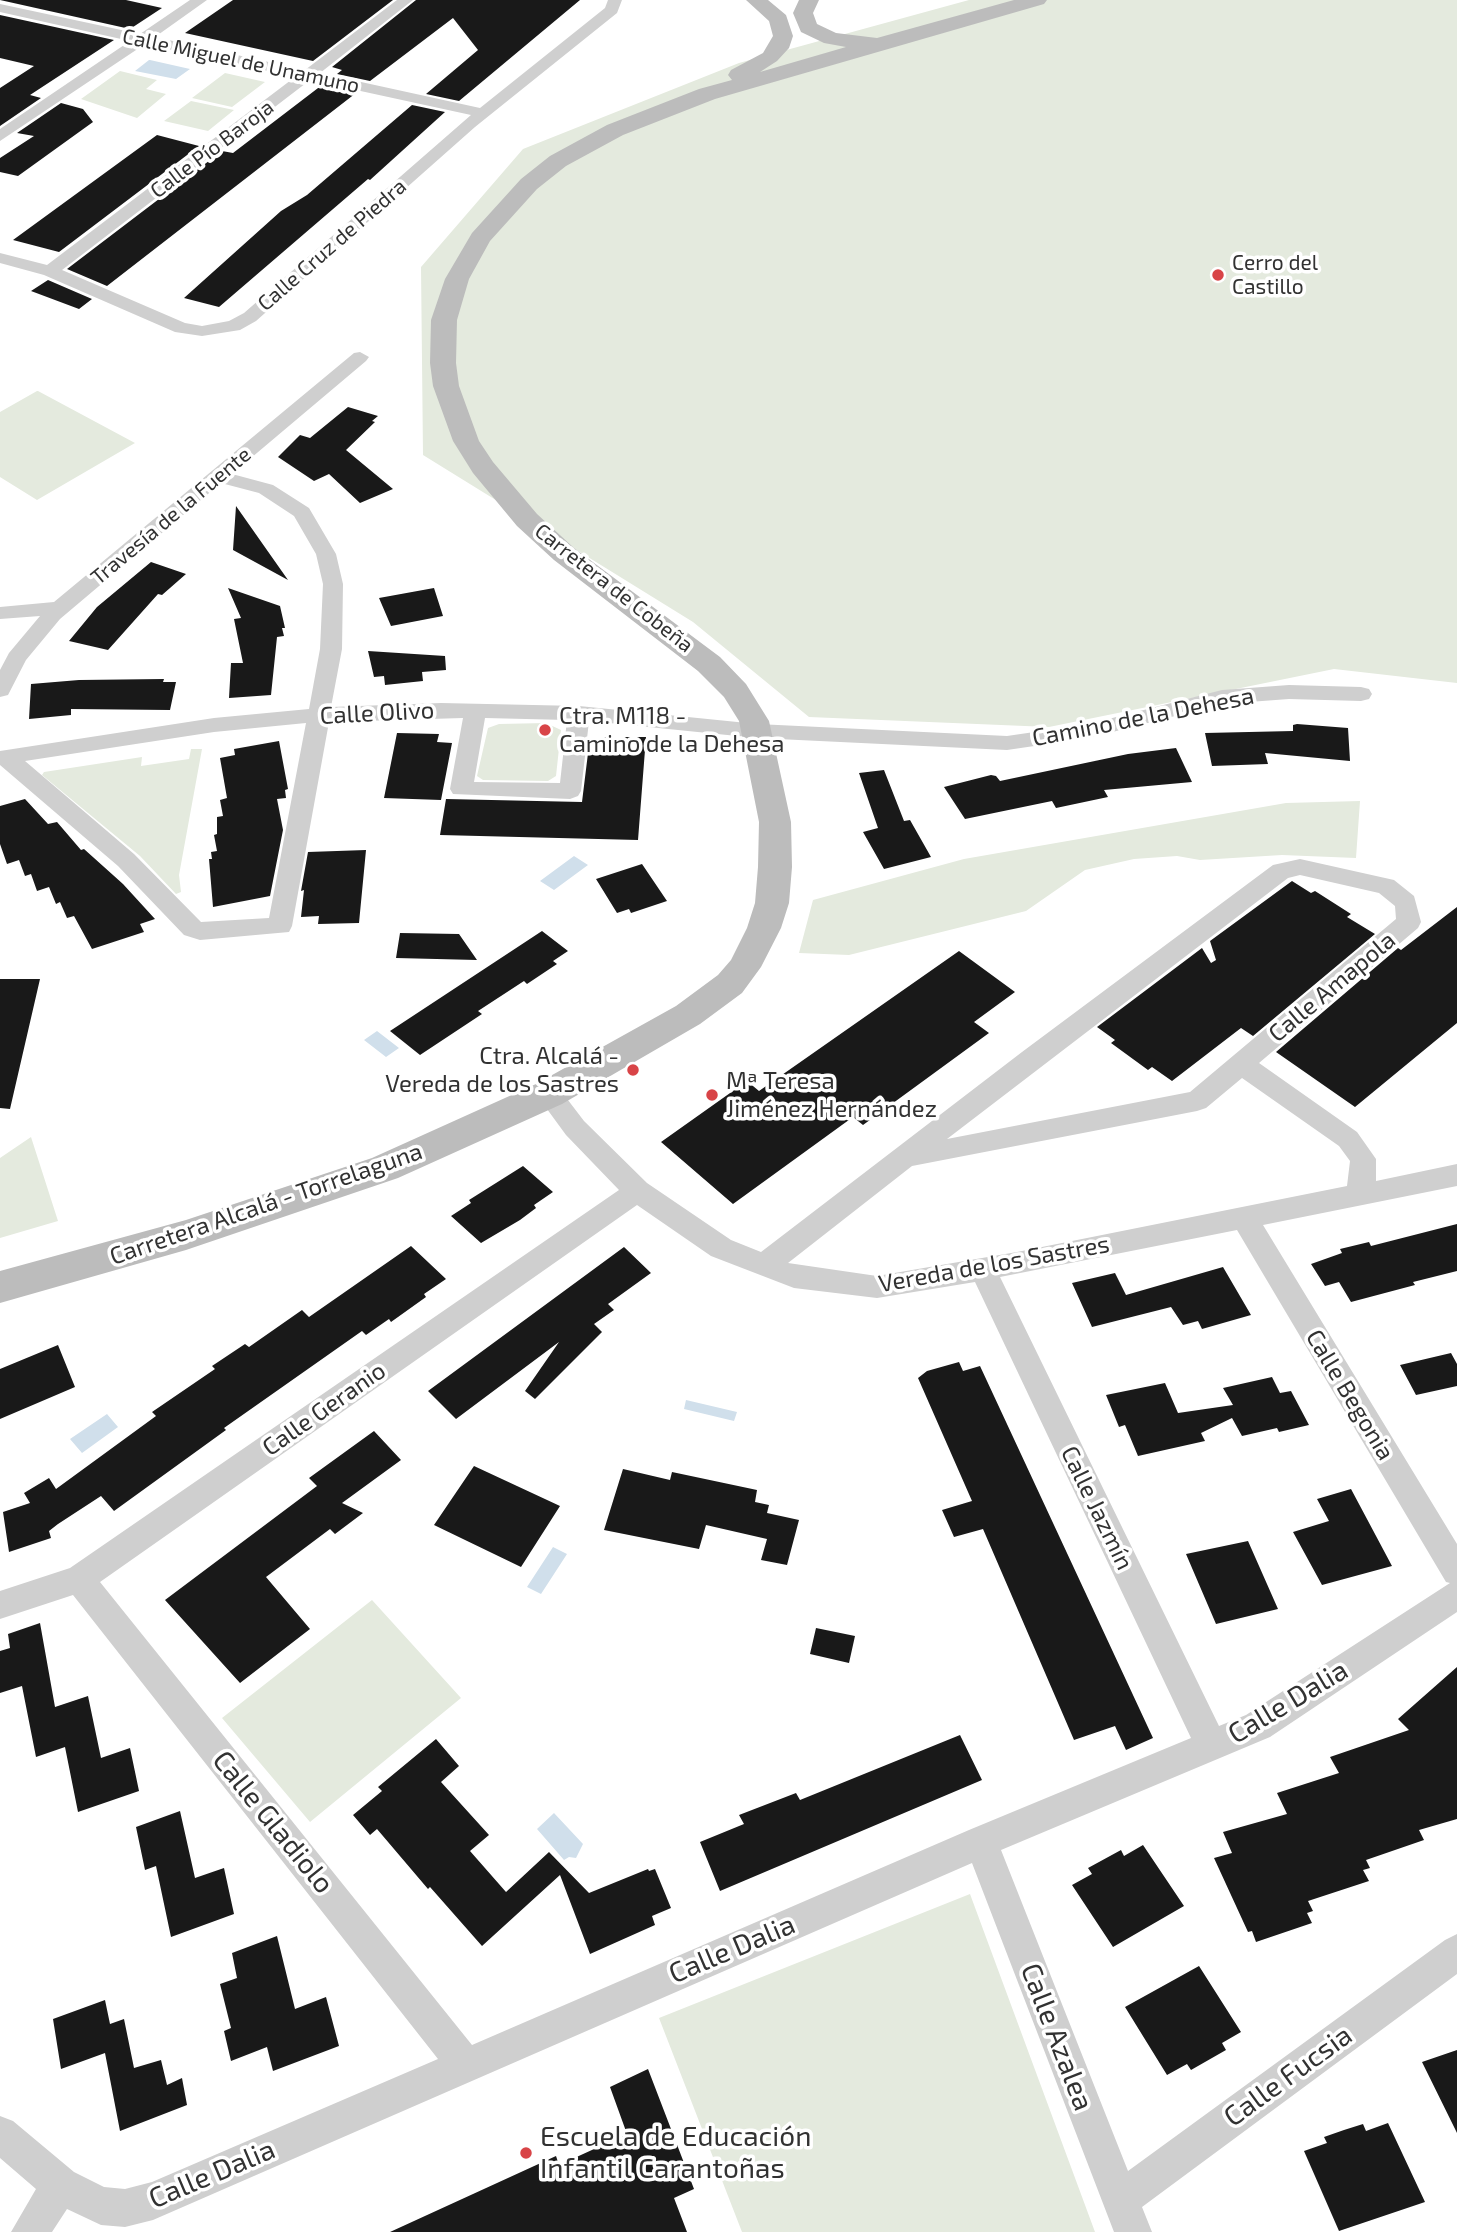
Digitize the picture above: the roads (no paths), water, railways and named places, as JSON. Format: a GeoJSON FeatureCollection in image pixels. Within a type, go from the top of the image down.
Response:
{"type":"FeatureCollection","features":[{"type":"Feature","properties":{"kind":"street"},"geometry":{"type":"LineString","coordinates":[[0,136],[200,0]]}},
{"type":"Feature","properties":{"kind":"street","name":"Calle Pío Baroja"},"geometry":{"type":"LineString","coordinates":[[50,271],[407,0]]}},
{"type":"Feature","properties":{"kind":"street","name":"Calle Cruz de Piedra"},"geometry":{"type":"LineString","coordinates":[[0,258],[50,271],[173,326],[202,331],[234,326],[250,317],[483,113],[612,10],[615,0]]}},
{"type":"Feature","properties":{"kind":"street"},"geometry":{"type":"LineString","coordinates":[[717,89],[770,57],[781,42],[783,31],[779,19],[756,0]]}},
{"type":"Feature","properties":{"kind":"street"},"geometry":{"type":"LineString","coordinates":[[786,0],[797,5],[831,39],[878,44]]}},
{"type":"Feature","properties":{"kind":"street","name":"Carretera de Cobeña"},"geometry":{"type":"LineString","coordinates":[[757,731],[735,691],[709,664],[564,554],[505,496],[466,441],[454,412],[443,363],[444,320],[457,279],[480,238],[510,202],[541,173],[577,150],[652,114],[717,89],[1037,0]]}},
{"type":"Feature","properties":{"kind":"street"},"geometry":{"type":"LineString","coordinates":[[916,32],[938,20],[949,4]]}},
{"type":"Feature","properties":{"kind":"street","name":"Calle Miguel de Unamuno"},"geometry":{"type":"LineString","coordinates":[[0,8],[483,113]]}},
{"type":"Feature","properties":{"kind":"street"},"geometry":{"type":"LineString","coordinates":[[717,89],[778,62],[797,44],[807,14]]}},
{"type":"Feature","properties":{"kind":"street","name":"Travesía de la Fuente"},"geometry":{"type":"LineString","coordinates":[[0,690],[17,658],[62,608],[360,357]]}},
{"type":"Feature","properties":{"kind":"street"},"geometry":{"type":"LineString","coordinates":[[4,758],[126,860],[193,929],[200,931],[280,926],[331,649],[334,619],[332,584],[326,554],[302,512],[266,489],[218,476]]}},
{"type":"Feature","properties":{"kind":"street"},"geometry":{"type":"LineString","coordinates":[[0,613],[62,608]]}},
{"type":"Feature","properties":{"kind":"street","name":"Camino de la Dehesa"},"geometry":{"type":"LineString","coordinates":[[757,731],[1007,743],[1089,731],[1222,697],[1289,692],[1361,694]]}},
{"type":"Feature","properties":{"kind":"street"},"geometry":{"type":"LineString","coordinates":[[475,710],[461,789],[569,791],[579,713]]}},
{"type":"Feature","properties":{"kind":"street","name":"Calle Olivo"},"geometry":{"type":"LineString","coordinates":[[4,758],[214,725],[318,715],[475,710],[579,713],[757,731]]}},
{"type":"Feature","properties":{"kind":"street","name":"Carretera Alcalá - Torrelaguna"},"geometry":{"type":"LineString","coordinates":[[0,1287],[186,1235],[385,1168],[549,1094],[688,1016],[730,984],[756,948],[772,903],[775,822],[757,731]]}},
{"type":"Feature","properties":{"kind":"street","name":"Calle Amapola"},"geometry":{"type":"LineString","coordinates":[[765,1265],[905,1157],[1282,872],[1300,867],[1386,886],[1406,902],[1409,922],[1197,1101],[905,1157]]}},
{"type":"Feature","properties":{"kind":"street"},"geometry":{"type":"LineString","coordinates":[[1241,1064],[1348,1139],[1363,1158],[1363,1177],[1358,1196]]}},
{"type":"Feature","properties":{"kind":"street","name":"Vereda de los Sastres"},"geometry":{"type":"LineString","coordinates":[[549,1094],[575,1128],[637,1191],[721,1248],[794,1277],[877,1287],[982,1270],[1457,1175]]}},
{"type":"Feature","properties":{"kind":"street","name":"Calle Geranio"},"geometry":{"type":"LineString","coordinates":[[0,1605],[79,1579],[637,1191]]}},
{"type":"Feature","properties":{"kind":"street","name":"Calle Begonia"},"geometry":{"type":"LineString","coordinates":[[1244,1217],[1457,1572]]}},
{"type":"Feature","properties":{"kind":"street","name":"Calle Jazmín"},"geometry":{"type":"LineString","coordinates":[[982,1270],[1212,1746]]}},
{"type":"Feature","properties":{"kind":"street","name":"Calle Gladiolo"},"geometry":{"type":"LineString","coordinates":[[79,1579],[465,2065]]}},
{"type":"Feature","properties":{"kind":"street","name":"Calle Dalia"},"geometry":{"type":"LineString","coordinates":[[0,2134],[61,2185],[101,2206],[125,2208],[153,2201],[981,1842],[1258,1726],[1457,1595]]}},
{"type":"Feature","properties":{"kind":"street","name":"Calle Azalea"},"geometry":{"type":"LineString","coordinates":[[981,1842],[1126,2216]]}},
{"type":"Feature","properties":{"kind":"street","name":"Calle Fucsia"},"geometry":{"type":"LineString","coordinates":[[1126,2216],[1457,1952]]}},
{"type":"Feature","properties":{"kind":"street"},"geometry":{"type":"LineString","coordinates":[[30,2232],[61,2185]]}},
{"type":"Feature","properties":{"kind":"water"},"geometry":{"type":"Polygon","coordinates":[[[149,60],[190,69],[176,79],[135,71],[149,60]]]}},
{"type":"Feature","properties":{"kind":"water"},"geometry":{"type":"Polygon","coordinates":[[[574,856],[588,865],[554,890],[540,881],[574,856]]]}},
{"type":"Feature","properties":{"kind":"water"},"geometry":{"type":"Polygon","coordinates":[[[377,1031],[399,1048],[386,1057],[364,1040],[377,1031]]]}},
{"type":"Feature","properties":{"kind":"water"},"geometry":{"type":"Polygon","coordinates":[[[686,1400],[737,1412],[734,1421],[684,1409],[686,1400]]]}},
{"type":"Feature","properties":{"kind":"water"},"geometry":{"type":"Polygon","coordinates":[[[107,1414],[118,1427],[82,1453],[70,1439],[107,1414]]]}},
{"type":"Feature","properties":{"kind":"water"},"geometry":{"type":"Polygon","coordinates":[[[553,1547],[567,1554],[541,1594],[527,1587],[553,1547]]]}},
{"type":"Feature","properties":{"kind":"water"},"geometry":{"type":"Polygon","coordinates":[[[554,1813],[583,1844],[576,1858],[569,1857],[564,1860],[537,1829],[554,1813]]]}},
{"type":"Feature","properties":{"kind":"place","name":"Cerro del Castillo"},"geometry":{"type":"Point","coordinates":[1218,275]}},
{"type":"Feature","properties":{"kind":"place","name":"Ctra. M118 - Camino de la Dehesa"},"geometry":{"type":"Point","coordinates":[545,730]}},
{"type":"Feature","properties":{"kind":"place","name":"Ctra. Alcalá - Vereda de los Sastres"},"geometry":{"type":"Point","coordinates":[633,1070]}},
{"type":"Feature","properties":{"kind":"place","name":"Mª Teresa Jiménez Hernández"},"geometry":{"type":"Point","coordinates":[712,1095]}},
{"type":"Feature","properties":{"kind":"place","name":"Escuela de Educación Infantil Carantoñas"},"geometry":{"type":"Point","coordinates":[526,2153]}}]}
